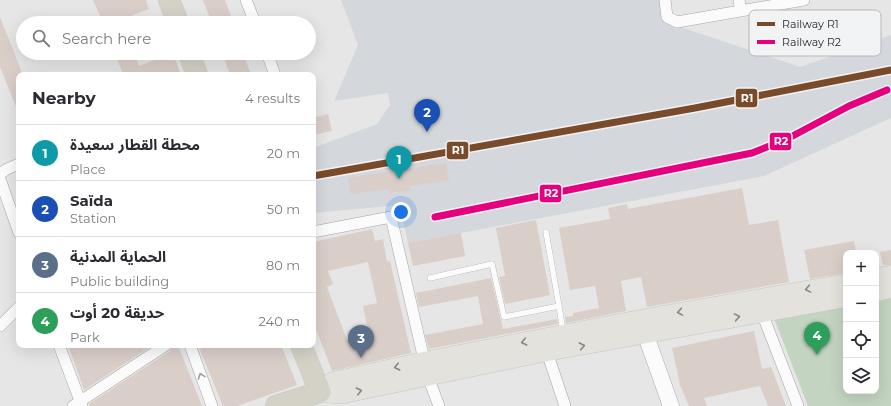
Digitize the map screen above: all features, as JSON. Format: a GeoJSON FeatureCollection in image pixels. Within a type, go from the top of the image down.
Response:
{"type":"FeatureCollection","features":[{"type":"Feature","properties":{"kind":"highway"},"geometry":{"type":"LineString","coordinates":[[192,60],[196,72]]}},
{"type":"Feature","properties":{"kind":"highway"},"geometry":{"type":"LineString","coordinates":[[276,406],[323,399],[303,348]]}},
{"type":"Feature","properties":{"kind":"main road"},"geometry":{"type":"LineString","coordinates":[[879,277],[891,275]]}},
{"type":"Feature","properties":{"kind":"main road"},"geometry":{"type":"LineString","coordinates":[[759,306],[843,284]]}},
{"type":"Feature","properties":{"kind":"main road"},"geometry":{"type":"LineString","coordinates":[[879,291],[891,289]]}},
{"type":"Feature","properties":{"kind":"main road"},"geometry":{"type":"LineString","coordinates":[[323,399],[332,394],[344,394],[426,369],[642,326],[759,306],[843,298]]}},
{"type":"Feature","properties":{"kind":"main road"},"geometry":{"type":"LineString","coordinates":[[546,345],[564,334],[642,326]]}},
{"type":"Feature","properties":{"kind":"street"},"geometry":{"type":"LineString","coordinates":[[246,0],[252,16]]}},
{"type":"Feature","properties":{"kind":"street"},"geometry":{"type":"LineString","coordinates":[[665,0],[667,17],[677,22],[788,1],[804,0]]}},
{"type":"Feature","properties":{"kind":"street"},"geometry":{"type":"LineString","coordinates":[[739,0],[741,11]]}},
{"type":"Feature","properties":{"kind":"street"},"geometry":{"type":"LineString","coordinates":[[270,60],[274,72]]}},
{"type":"Feature","properties":{"kind":"street"},"geometry":{"type":"LineString","coordinates":[[0,174],[16,165]]}},
{"type":"Feature","properties":{"kind":"street"},"geometry":{"type":"LineString","coordinates":[[0,179],[16,224]]}},
{"type":"Feature","properties":{"kind":"street"},"geometry":{"type":"LineString","coordinates":[[316,231],[391,217],[426,369],[439,406]]}},
{"type":"Feature","properties":{"kind":"street"},"geometry":{"type":"LineString","coordinates":[[759,306],[798,406]]}},
{"type":"Feature","properties":{"kind":"street"},"geometry":{"type":"LineString","coordinates":[[0,326],[16,310]]}},
{"type":"Feature","properties":{"kind":"street"},"geometry":{"type":"LineString","coordinates":[[642,326],[671,406]]}},
{"type":"Feature","properties":{"kind":"street"},"geometry":{"type":"LineString","coordinates":[[546,345],[565,406]]}},
{"type":"Feature","properties":{"kind":"street"},"geometry":{"type":"LineString","coordinates":[[60,348],[78,404],[162,348]]}},
{"type":"Feature","properties":{"kind":"street"},"geometry":{"type":"LineString","coordinates":[[191,348],[212,406]]}},
{"type":"Feature","properties":{"kind":"lane"},"geometry":{"type":"LineString","coordinates":[[546,232],[564,334]]}},
{"type":"Feature","properties":{"kind":"lane"},"geometry":{"type":"LineString","coordinates":[[430,278],[492,264],[504,317],[559,306]]}},
{"type":"Feature","properties":{"kind":"shaded area"},"geometry":{"type":"Polygon","coordinates":[[[341,0],[666,0],[672,24],[749,50],[749,56],[767,56],[800,67],[831,56],[881,56],[881,39],[891,35],[891,118],[764,176],[408,243],[400,205],[316,213],[316,147],[377,124],[390,105],[388,93],[334,101],[358,45],[341,0]]]}},
{"type":"Feature","properties":{"kind":"green space"},"geometry":{"type":"Polygon","coordinates":[[[891,297],[891,406],[808,406],[774,318],[843,306],[843,394],[879,394],[879,299],[891,297]]]}},
{"type":"Feature","properties":{"kind":"building"},"geometry":{"type":"Polygon","coordinates":[[[93,0],[146,0],[149,9],[131,16],[100,16],[93,0]]]}},
{"type":"Feature","properties":{"kind":"building"},"geometry":{"type":"Polygon","coordinates":[[[203,0],[225,0],[231,16],[209,16],[203,0]]]}},
{"type":"Feature","properties":{"kind":"building"},"geometry":{"type":"Polygon","coordinates":[[[0,17],[22,72],[16,72],[16,107],[0,67],[0,17]]]}},
{"type":"Feature","properties":{"kind":"building"},"geometry":{"type":"Polygon","coordinates":[[[118,60],[137,60],[139,66],[155,60],[176,60],[180,72],[122,72],[118,60]]]}},
{"type":"Feature","properties":{"kind":"building"},"geometry":{"type":"Polygon","coordinates":[[[225,60],[246,60],[250,72],[229,72],[225,60]]]}},
{"type":"Feature","properties":{"kind":"building"},"geometry":{"type":"Polygon","coordinates":[[[328,114],[332,131],[316,134],[316,117],[328,114]]]}},
{"type":"Feature","properties":{"kind":"building"},"geometry":{"type":"Polygon","coordinates":[[[446,163],[449,180],[410,186],[411,190],[389,193],[388,189],[351,194],[348,178],[446,163]]]}},
{"type":"Feature","properties":{"kind":"building"},"geometry":{"type":"Polygon","coordinates":[[[742,188],[749,225],[778,220],[789,282],[647,307],[641,277],[621,281],[626,311],[566,323],[565,317],[573,316],[573,313],[599,308],[595,286],[570,290],[559,228],[610,219],[608,208],[627,204],[628,209],[742,188]]]}},
{"type":"Feature","properties":{"kind":"building"},"geometry":{"type":"Polygon","coordinates":[[[536,220],[550,295],[505,304],[499,277],[505,276],[496,228],[536,220]]]}},
{"type":"Feature","properties":{"kind":"building"},"geometry":{"type":"Polygon","coordinates":[[[372,229],[375,241],[383,239],[387,262],[390,261],[411,353],[332,371],[316,329],[316,241],[372,229]],[[368,262],[328,271],[333,284],[327,287],[347,340],[369,335],[363,306],[377,303],[368,262]]]}},
{"type":"Feature","properties":{"kind":"building"},"geometry":{"type":"Polygon","coordinates":[[[461,233],[465,256],[413,266],[408,243],[461,233]]]}},
{"type":"Feature","properties":{"kind":"building"},"geometry":{"type":"Polygon","coordinates":[[[854,241],[856,250],[843,250],[843,274],[810,279],[804,250],[854,241]]]}},
{"type":"Feature","properties":{"kind":"building"},"geometry":{"type":"Polygon","coordinates":[[[891,250],[891,265],[883,265],[880,252],[891,250]]]}},
{"type":"Feature","properties":{"kind":"building"},"geometry":{"type":"Polygon","coordinates":[[[491,278],[503,329],[557,319],[558,324],[429,349],[425,335],[483,324],[478,296],[419,307],[416,293],[491,278]]]}},
{"type":"Feature","properties":{"kind":"building"},"geometry":{"type":"Polygon","coordinates":[[[754,331],[762,369],[771,367],[786,406],[768,406],[760,386],[704,398],[707,406],[689,406],[680,385],[672,348],[754,331]]]}},
{"type":"Feature","properties":{"kind":"building"},"geometry":{"type":"Polygon","coordinates":[[[69,348],[148,348],[84,390],[69,348]]]}},
{"type":"Feature","properties":{"kind":"building"},"geometry":{"type":"Polygon","coordinates":[[[172,348],[179,348],[202,406],[90,406],[89,404],[170,351],[172,348]]]}},
{"type":"Feature","properties":{"kind":"building"},"geometry":{"type":"Polygon","coordinates":[[[199,348],[282,348],[297,385],[237,406],[223,406],[199,348]]]}},
{"type":"Feature","properties":{"kind":"rail line","name":"R1"},"geometry":{"type":"LineString","coordinates":[[316,175],[695,108],[891,70]]}},
{"type":"Feature","properties":{"kind":"rail line","name":"R2"},"geometry":{"type":"LineString","coordinates":[[435,217],[752,153],[787,139],[849,106],[887,90]]}},
{"type":"Feature","properties":{"kind":"place","name":"Saïda"},"geometry":{"type":"Point","coordinates":[427,132]}},
{"type":"Feature","properties":{"kind":"place","name":"محطة القطار سعيدة"},"geometry":{"type":"Point","coordinates":[399,179]}},
{"type":"Feature","properties":{"kind":"place","name":"حديقة 20 أوت"},"geometry":{"type":"Point","coordinates":[817,355]}},
{"type":"Feature","properties":{"kind":"place","name":"الحماية المدنية"},"geometry":{"type":"Point","coordinates":[361,358]}}]}
